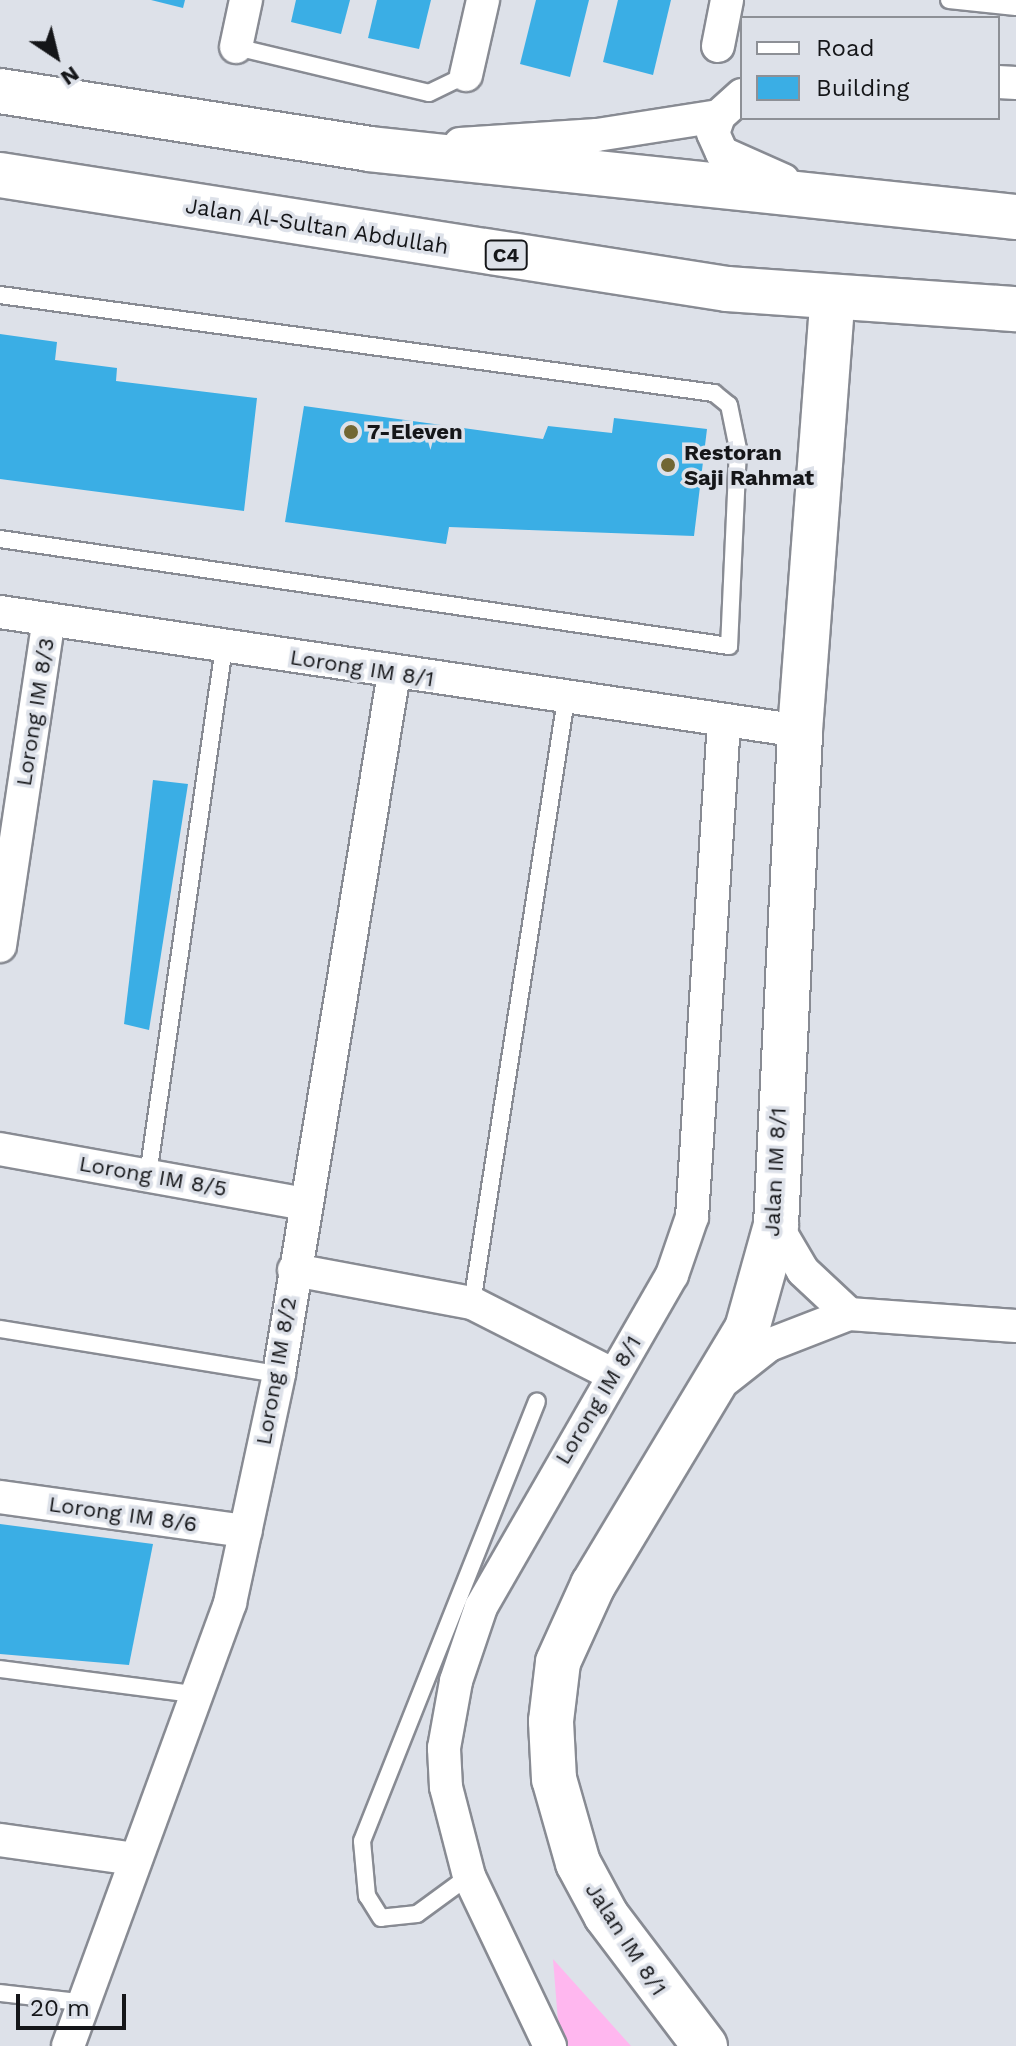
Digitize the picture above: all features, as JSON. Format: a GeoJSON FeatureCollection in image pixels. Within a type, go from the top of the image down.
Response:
{"type":"FeatureCollection","features":[{"type":"Feature","properties":{"kind":"main road"},"geometry":{"type":"LineString","coordinates":[[0,91],[369,149],[850,203],[1016,217]]}},
{"type":"Feature","properties":{"kind":"main road","name":"Jalan Al-Sultan Abdullah"},"geometry":{"type":"LineString","coordinates":[[0,175],[727,289],[1016,309]]}},
{"type":"Feature","properties":{"kind":"main road","name":"Jalan IM 8/1"},"geometry":{"type":"LineString","coordinates":[[705,2046],[606,1915],[578,1863],[554,1779],[551,1721],[558,1662],[593,1585],[706,1399],[755,1310],[776,1225],[800,731],[833,297]]}},
{"type":"Feature","properties":{"kind":"street"},"geometry":{"type":"LineString","coordinates":[[236,47],[246,0]]}},
{"type":"Feature","properties":{"kind":"street"},"geometry":{"type":"LineString","coordinates":[[466,75],[483,0]]}},
{"type":"Feature","properties":{"kind":"street"},"geometry":{"type":"LineString","coordinates":[[718,46],[727,0]]}},
{"type":"Feature","properties":{"kind":"street"},"geometry":{"type":"LineString","coordinates":[[369,149],[597,135],[730,105]]}},
{"type":"Feature","properties":{"kind":"street"},"geometry":{"type":"LineString","coordinates":[[730,105],[713,133],[734,163],[850,203]]}},
{"type":"Feature","properties":{"kind":"street","name":"Lorong IM 8/1"},"geometry":{"type":"LineString","coordinates":[[0,612],[566,699],[800,731]]}},
{"type":"Feature","properties":{"kind":"street","name":"Lorong IM 8/3"},"geometry":{"type":"LineString","coordinates":[[0,946],[49,620]]}},
{"type":"Feature","properties":{"kind":"street","name":"Lorong IM 8/2"},"geometry":{"type":"LineString","coordinates":[[68,2046],[87,2003],[136,1859],[200,1695],[246,1531],[279,1374],[394,673]]}},
{"type":"Feature","properties":{"kind":"street","name":"Lorong IM 8/1"},"geometry":{"type":"LineString","coordinates":[[550,2046],[469,1876],[446,1787],[444,1748],[456,1681],[481,1607],[672,1275],[692,1217],[724,722]]}},
{"type":"Feature","properties":{"kind":"street","name":"Lorong IM 8/5"},"geometry":{"type":"LineString","coordinates":[[0,1149],[306,1204]]}},
{"type":"Feature","properties":{"kind":"street"},"geometry":{"type":"LineString","coordinates":[[776,1225],[803,1271],[849,1314]]}},
{"type":"Feature","properties":{"kind":"street"},"geometry":{"type":"LineString","coordinates":[[294,1270],[472,1303],[614,1375]]}},
{"type":"Feature","properties":{"kind":"street"},"geometry":{"type":"LineString","coordinates":[[706,1399],[769,1345],[849,1314],[1016,1326]]}},
{"type":"Feature","properties":{"kind":"street","name":"Lorong IM 8/6"},"geometry":{"type":"LineString","coordinates":[[0,1497],[246,1531]]}},
{"type":"Feature","properties":{"kind":"street"},"geometry":{"type":"LineString","coordinates":[[0,1840],[136,1859]]}},
{"type":"Feature","properties":{"kind":"lane"},"geometry":{"type":"LineString","coordinates":[[949,0],[1016,7]]}},
{"type":"Feature","properties":{"kind":"lane"},"geometry":{"type":"LineString","coordinates":[[236,47],[429,93],[466,75]]}},
{"type":"Feature","properties":{"kind":"lane"},"geometry":{"type":"LineString","coordinates":[[0,295],[714,393],[729,405],[738,449],[729,646],[0,539]]}},
{"type":"Feature","properties":{"kind":"lane"},"geometry":{"type":"LineString","coordinates":[[148,1175],[224,647]]}},
{"type":"Feature","properties":{"kind":"lane"},"geometry":{"type":"LineString","coordinates":[[472,1303],[566,699]]}},
{"type":"Feature","properties":{"kind":"lane"},"geometry":{"type":"LineString","coordinates":[[0,1329],[279,1374]]}},
{"type":"Feature","properties":{"kind":"lane"},"geometry":{"type":"LineString","coordinates":[[469,1876],[417,1914],[381,1918],[367,1896],[362,1841],[537,1402]]}},
{"type":"Feature","properties":{"kind":"lane"},"geometry":{"type":"LineString","coordinates":[[0,1669],[200,1695]]}},
{"type":"Feature","properties":{"kind":"lane"},"geometry":{"type":"LineString","coordinates":[[0,1993],[87,2003]]}},
{"type":"Feature","properties":{"kind":"shaded area"},"geometry":{"type":"Polygon","coordinates":[[[553,1959],[631,2046],[560,2046],[553,1959]]]}},
{"type":"Feature","properties":{"kind":"building"},"geometry":{"type":"Polygon","coordinates":[[[151,0],[185,0],[183,8],[151,0]]]}},
{"type":"Feature","properties":{"kind":"building"},"geometry":{"type":"Polygon","coordinates":[[[296,0],[350,0],[341,34],[291,22],[296,0]]]}},
{"type":"Feature","properties":{"kind":"building"},"geometry":{"type":"Polygon","coordinates":[[[377,0],[431,0],[419,49],[368,38],[377,0]]]}},
{"type":"Feature","properties":{"kind":"building"},"geometry":{"type":"Polygon","coordinates":[[[536,0],[589,0],[570,77],[520,64],[536,0]]]}},
{"type":"Feature","properties":{"kind":"building"},"geometry":{"type":"Polygon","coordinates":[[[618,0],[671,0],[653,75],[603,62],[618,0]]]}},
{"type":"Feature","properties":{"kind":"building"},"geometry":{"type":"Polygon","coordinates":[[[0,334],[57,342],[55,360],[117,368],[116,381],[257,398],[244,511],[0,479],[0,334]]]}},
{"type":"Feature","properties":{"kind":"building"},"geometry":{"type":"Polygon","coordinates":[[[304,406],[543,439],[548,426],[612,433],[614,418],[707,429],[694,536],[449,527],[446,544],[285,522],[304,406]]]}},
{"type":"Feature","properties":{"kind":"building"},"geometry":{"type":"Polygon","coordinates":[[[153,780],[188,784],[149,1030],[124,1024],[153,780]]]}},
{"type":"Feature","properties":{"kind":"building"},"geometry":{"type":"Polygon","coordinates":[[[0,1524],[153,1544],[129,1665],[0,1654],[0,1524]]]}},
{"type":"Feature","properties":{"kind":"place","name":"7-Eleven"},"geometry":{"type":"Point","coordinates":[351,432]}},
{"type":"Feature","properties":{"kind":"place","name":"Restoran Saji Rahmat"},"geometry":{"type":"Point","coordinates":[668,465]}}]}
